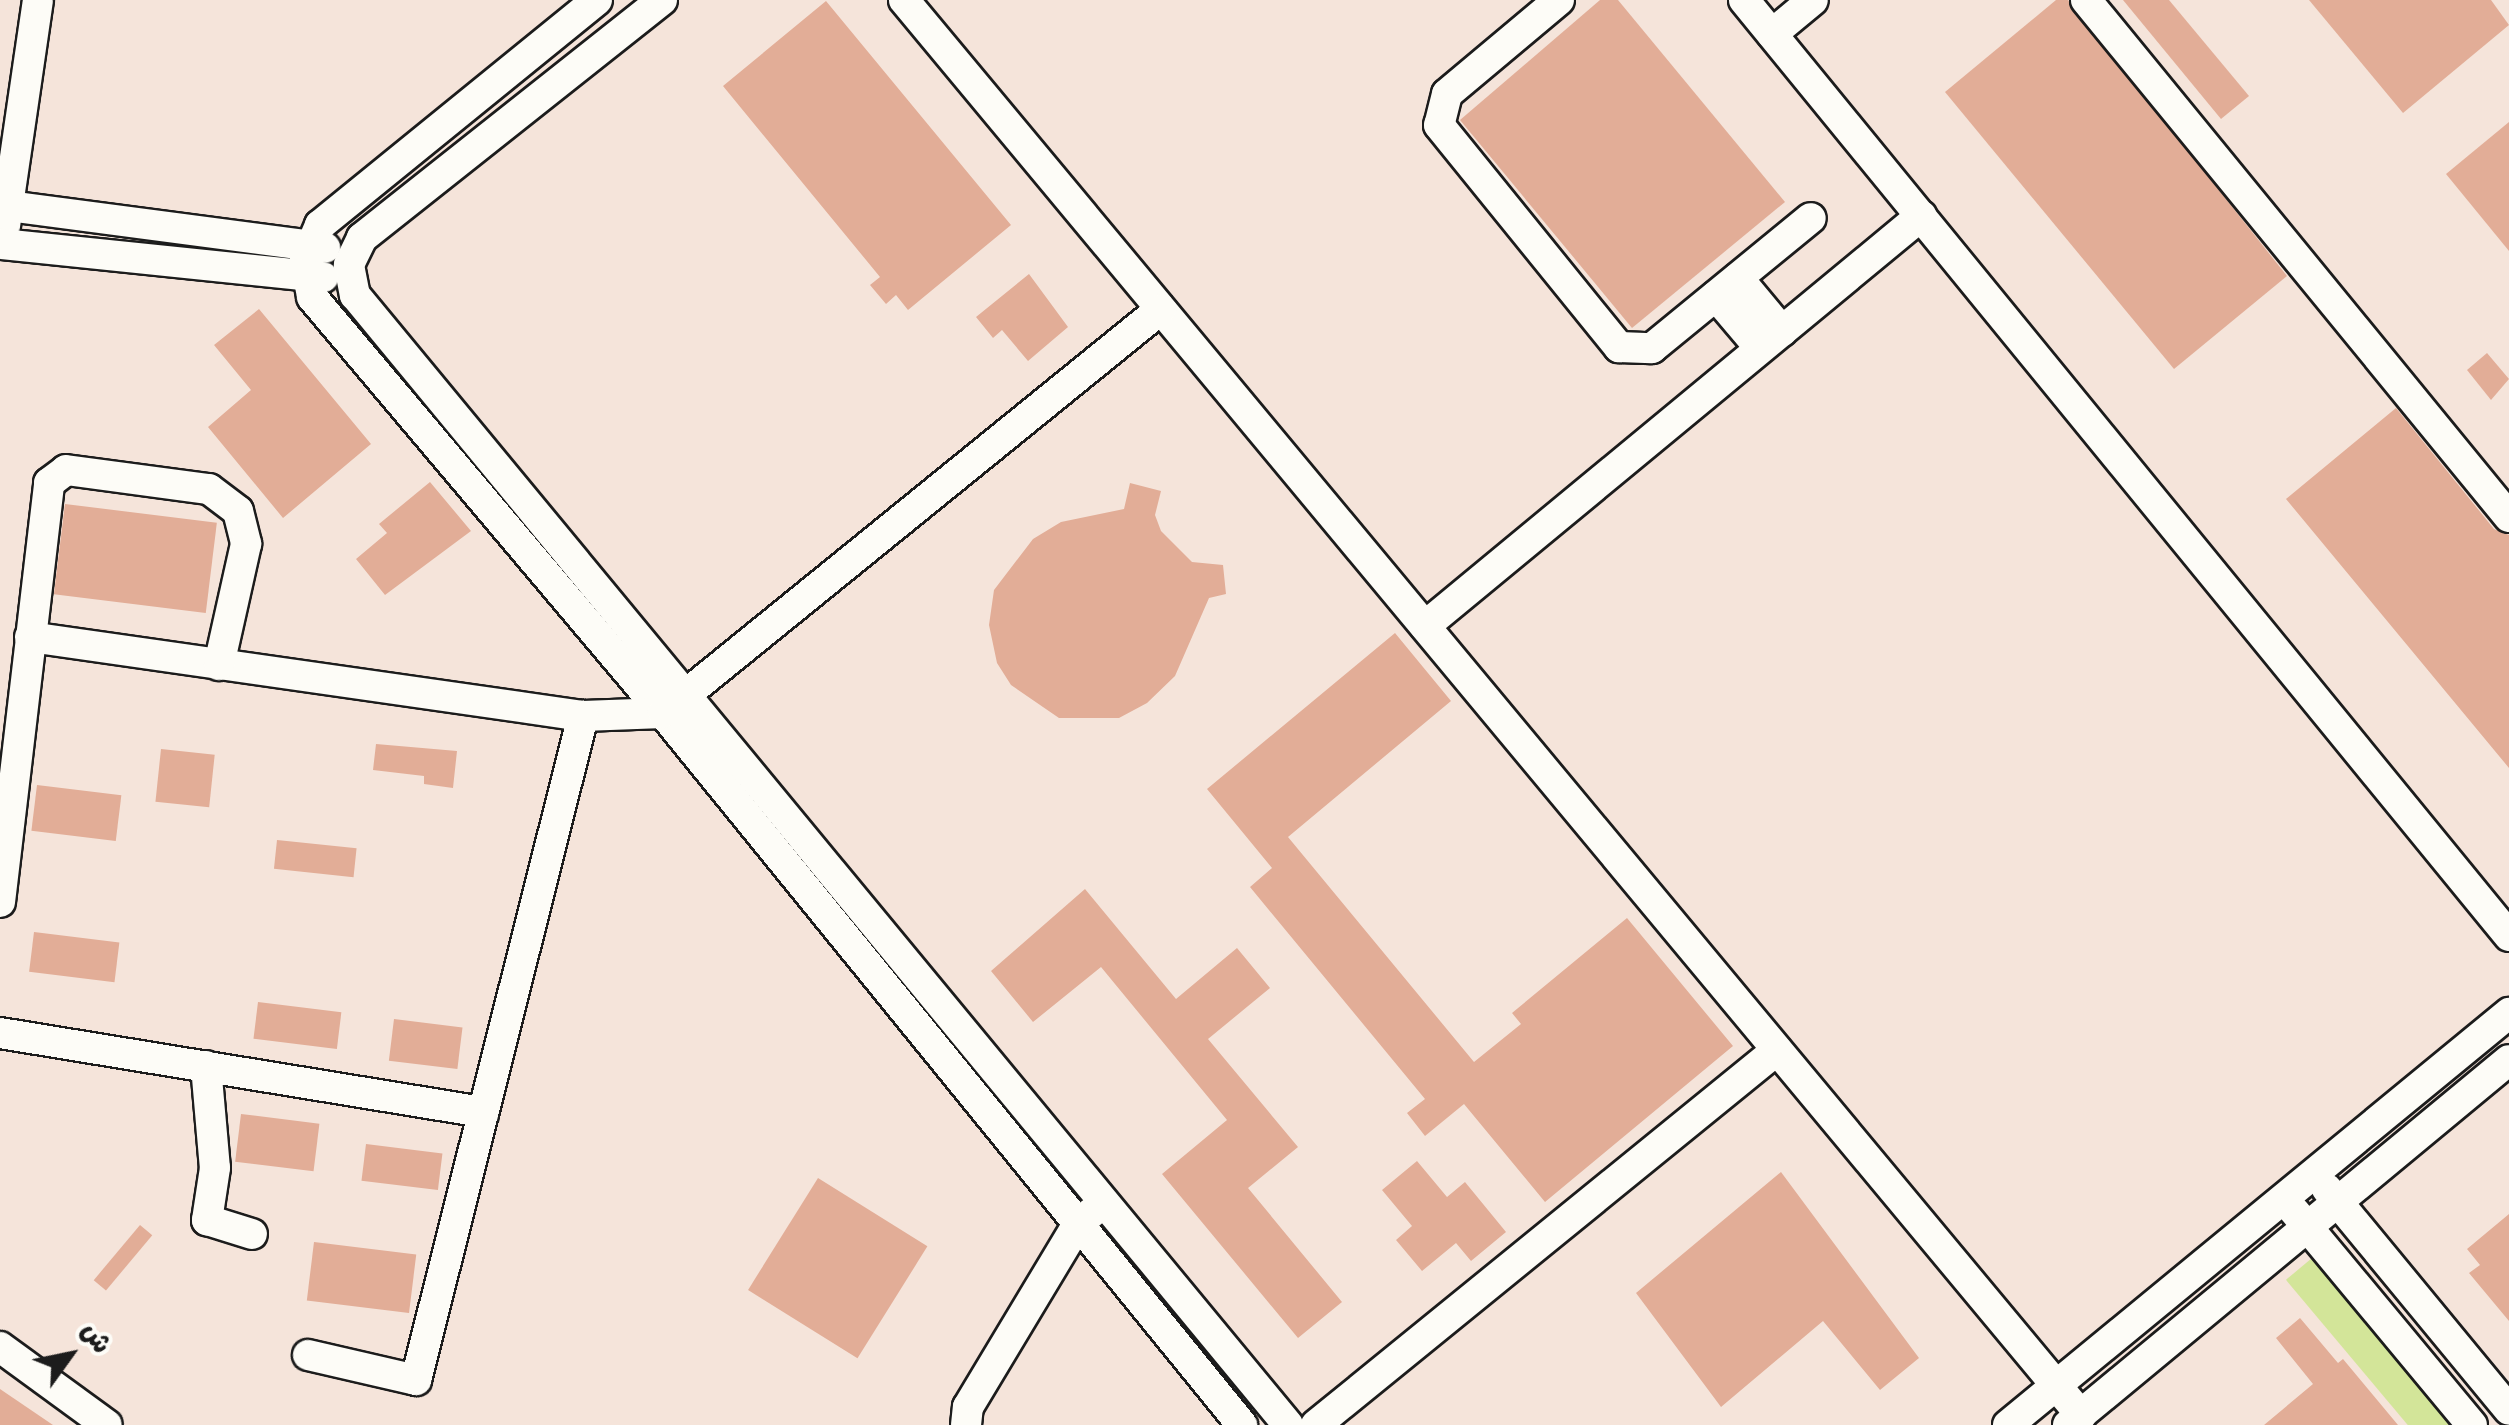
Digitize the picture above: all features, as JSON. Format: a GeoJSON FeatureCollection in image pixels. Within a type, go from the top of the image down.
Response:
{"type":"FeatureCollection","features":[{"type":"Feature","properties":{"kind":"street"},"geometry":{"type":"LineString","coordinates":[[38,0],[1,252],[305,276],[351,266],[662,0]]}},
{"type":"Feature","properties":{"kind":"street"},"geometry":{"type":"LineString","coordinates":[[597,0],[338,210],[309,245],[305,276],[324,315],[663,712],[1242,1425]]}},
{"type":"Feature","properties":{"kind":"street"},"geometry":{"type":"LineString","coordinates":[[904,0],[2056,1386],[2074,1420],[2509,1060]]}},
{"type":"Feature","properties":{"kind":"street"},"geometry":{"type":"LineString","coordinates":[[1559,0],[1447,94],[1438,114],[1444,134],[1618,348],[1652,348],[1811,218]]}},
{"type":"Feature","properties":{"kind":"street"},"geometry":{"type":"LineString","coordinates":[[1744,0],[2509,936]]}},
{"type":"Feature","properties":{"kind":"street"},"geometry":{"type":"LineString","coordinates":[[1772,34],[1813,0]]}},
{"type":"Feature","properties":{"kind":"street"},"geometry":{"type":"LineString","coordinates":[[2086,0],[2509,517]]}},
{"type":"Feature","properties":{"kind":"street"},"geometry":{"type":"LineString","coordinates":[[8,206],[309,245],[351,266]]}},
{"type":"Feature","properties":{"kind":"street"},"geometry":{"type":"LineString","coordinates":[[1425,626],[1921,216]]}},
{"type":"Feature","properties":{"kind":"street"},"geometry":{"type":"LineString","coordinates":[[351,266],[355,295],[688,691],[1288,1425]]}},
{"type":"Feature","properties":{"kind":"street"},"geometry":{"type":"LineString","coordinates":[[1727,287],[1771,340]]}},
{"type":"Feature","properties":{"kind":"street"},"geometry":{"type":"LineString","coordinates":[[30,637],[584,716],[663,712],[1161,309]]}},
{"type":"Feature","properties":{"kind":"street"},"geometry":{"type":"LineString","coordinates":[[0,902],[49,483],[66,470],[209,489],[238,511],[246,544],[219,665]]}},
{"type":"Feature","properties":{"kind":"street"},"geometry":{"type":"LineString","coordinates":[[308,1355],[416,1380],[584,716]]}},
{"type":"Feature","properties":{"kind":"street"},"geometry":{"type":"LineString","coordinates":[[2008,1425],[2509,1013]]}},
{"type":"Feature","properties":{"kind":"street"},"geometry":{"type":"LineString","coordinates":[[0,1033],[484,1112]]}},
{"type":"Feature","properties":{"kind":"street"},"geometry":{"type":"LineString","coordinates":[[1316,1425],[1777,1050]]}},
{"type":"Feature","properties":{"kind":"street"},"geometry":{"type":"LineString","coordinates":[[206,1066],[215,1168],[207,1220],[252,1234]]}},
{"type":"Feature","properties":{"kind":"street"},"geometry":{"type":"LineString","coordinates":[[2314,1173],[2509,1410]]}},
{"type":"Feature","properties":{"kind":"street"},"geometry":{"type":"LineString","coordinates":[[2283,1198],[2472,1425]]}},
{"type":"Feature","properties":{"kind":"street"},"geometry":{"type":"LineString","coordinates":[[966,1425],[968,1407],[1078,1224],[1105,1201]]}},
{"type":"Feature","properties":{"kind":"street"},"geometry":{"type":"LineString","coordinates":[[0,1347],[107,1425]]}},
{"type":"Feature","properties":{"kind":"green space"},"geometry":{"type":"Polygon","coordinates":[[[2312,1258],[2451,1424],[2408,1425],[2286,1280],[2312,1258]]]}},
{"type":"Feature","properties":{"kind":"building"},"geometry":{"type":"Polygon","coordinates":[[[1600,0],[1618,0],[1785,202],[1632,328],[1460,120],[1600,0]]]}},
{"type":"Feature","properties":{"kind":"building"},"geometry":{"type":"Polygon","coordinates":[[[2056,0],[2068,0],[2287,276],[2174,369],[1945,92],[2056,0]]]}},
{"type":"Feature","properties":{"kind":"building"},"geometry":{"type":"Polygon","coordinates":[[[2123,0],[2169,0],[2249,96],[2221,119],[2123,0]]]}},
{"type":"Feature","properties":{"kind":"building"},"geometry":{"type":"Polygon","coordinates":[[[2309,0],[2491,0],[2509,25],[2403,113],[2309,0]]]}},
{"type":"Feature","properties":{"kind":"building"},"geometry":{"type":"Polygon","coordinates":[[[826,1],[1011,225],[908,310],[896,295],[886,304],[870,285],[880,277],[723,86],[826,1]]]}},
{"type":"Feature","properties":{"kind":"building"},"geometry":{"type":"Polygon","coordinates":[[[2509,122],[2509,251],[2446,174],[2509,122]]]}},
{"type":"Feature","properties":{"kind":"building"},"geometry":{"type":"Polygon","coordinates":[[[1029,274],[1068,327],[1028,361],[1002,330],[993,338],[976,317],[1029,274]]]}},
{"type":"Feature","properties":{"kind":"building"},"geometry":{"type":"Polygon","coordinates":[[[259,309],[371,444],[283,518],[208,427],[251,390],[214,345],[259,309]]]}},
{"type":"Feature","properties":{"kind":"building"},"geometry":{"type":"Polygon","coordinates":[[[2487,353],[2509,379],[2491,400],[2467,370],[2487,353]]]}},
{"type":"Feature","properties":{"kind":"building"},"geometry":{"type":"Polygon","coordinates":[[[2396,408],[2494,529],[2509,535],[2509,768],[2286,499],[2396,408]]]}},
{"type":"Feature","properties":{"kind":"building"},"geometry":{"type":"Polygon","coordinates":[[[430,482],[471,531],[385,595],[356,559],[387,533],[379,524],[430,482]]]}},
{"type":"Feature","properties":{"kind":"building"},"geometry":{"type":"Polygon","coordinates":[[[1130,483],[1161,491],[1155,515],[1161,531],[1192,562],[1223,565],[1226,594],[1209,598],[1175,676],[1147,703],[1119,718],[1059,718],[1011,685],[997,663],[989,625],[994,590],[1033,539],[1061,522],[1124,509],[1130,483]]]}},
{"type":"Feature","properties":{"kind":"building"},"geometry":{"type":"Polygon","coordinates":[[[65,504],[217,523],[206,613],[54,594],[65,504]]]}},
{"type":"Feature","properties":{"kind":"building"},"geometry":{"type":"Polygon","coordinates":[[[1395,633],[1451,701],[1288,837],[1474,1062],[1521,1024],[1512,1013],[1627,918],[1733,1046],[1545,1202],[1464,1104],[1425,1136],[1407,1113],[1425,1099],[1250,887],[1272,868],[1207,789],[1395,633]]]}},
{"type":"Feature","properties":{"kind":"building"},"geometry":{"type":"Polygon","coordinates":[[[376,744],[457,751],[453,788],[424,784],[424,776],[373,770],[376,744]]]}},
{"type":"Feature","properties":{"kind":"building"},"geometry":{"type":"Polygon","coordinates":[[[161,749],[215,755],[209,807],[155,802],[161,749]]]}},
{"type":"Feature","properties":{"kind":"building"},"geometry":{"type":"Polygon","coordinates":[[[37,785],[121,795],[116,841],[31,831],[37,785]]]}},
{"type":"Feature","properties":{"kind":"building"},"geometry":{"type":"Polygon","coordinates":[[[277,840],[357,848],[354,877],[274,869],[277,840]]]}},
{"type":"Feature","properties":{"kind":"building"},"geometry":{"type":"Polygon","coordinates":[[[1085,889],[1176,999],[1237,948],[1270,988],[1208,1039],[1298,1147],[1248,1188],[1342,1302],[1298,1338],[1162,1174],[1227,1120],[1101,967],[1033,1022],[991,971],[1085,889]]]}},
{"type":"Feature","properties":{"kind":"building"},"geometry":{"type":"Polygon","coordinates":[[[34,932],[119,942],[114,982],[29,972],[34,932]]]}},
{"type":"Feature","properties":{"kind":"building"},"geometry":{"type":"Polygon","coordinates":[[[258,1002],[341,1012],[337,1049],[253,1039],[258,1002]]]}},
{"type":"Feature","properties":{"kind":"building"},"geometry":{"type":"Polygon","coordinates":[[[394,1019],[462,1027],[457,1069],[389,1061],[394,1019]]]}},
{"type":"Feature","properties":{"kind":"building"},"geometry":{"type":"Polygon","coordinates":[[[241,1114],[319,1124],[314,1171],[235,1162],[241,1114]]]}},
{"type":"Feature","properties":{"kind":"building"},"geometry":{"type":"Polygon","coordinates":[[[366,1144],[442,1153],[438,1190],[361,1181],[366,1144]]]}},
{"type":"Feature","properties":{"kind":"building"},"geometry":{"type":"Polygon","coordinates":[[[1417,1161],[1447,1197],[1465,1182],[1506,1232],[1471,1261],[1456,1243],[1422,1271],[1396,1240],[1412,1226],[1382,1190],[1417,1161]]]}},
{"type":"Feature","properties":{"kind":"building"},"geometry":{"type":"Polygon","coordinates":[[[1781,1172],[1919,1358],[1880,1390],[1823,1321],[1721,1407],[1636,1293],[1781,1172]]]}},
{"type":"Feature","properties":{"kind":"building"},"geometry":{"type":"Polygon","coordinates":[[[818,1178],[927,1246],[857,1358],[748,1290],[818,1178]]]}},
{"type":"Feature","properties":{"kind":"building"},"geometry":{"type":"Polygon","coordinates":[[[2509,1214],[2509,1321],[2469,1273],[2480,1265],[2467,1249],[2509,1214]]]}},
{"type":"Feature","properties":{"kind":"building"},"geometry":{"type":"Polygon","coordinates":[[[140,1225],[152,1235],[106,1290],[94,1280],[140,1225]]]}},
{"type":"Feature","properties":{"kind":"building"},"geometry":{"type":"Polygon","coordinates":[[[314,1242],[416,1255],[409,1313],[307,1301],[314,1242]]]}},
{"type":"Feature","properties":{"kind":"building"},"geometry":{"type":"Polygon","coordinates":[[[2300,1318],[2338,1363],[2343,1359],[2398,1425],[2264,1425],[2313,1384],[2276,1338],[2300,1318]]]}},
{"type":"Feature","properties":{"kind":"building"},"geometry":{"type":"Polygon","coordinates":[[[0,1389],[53,1425],[0,1425],[0,1389]]]}}]}
